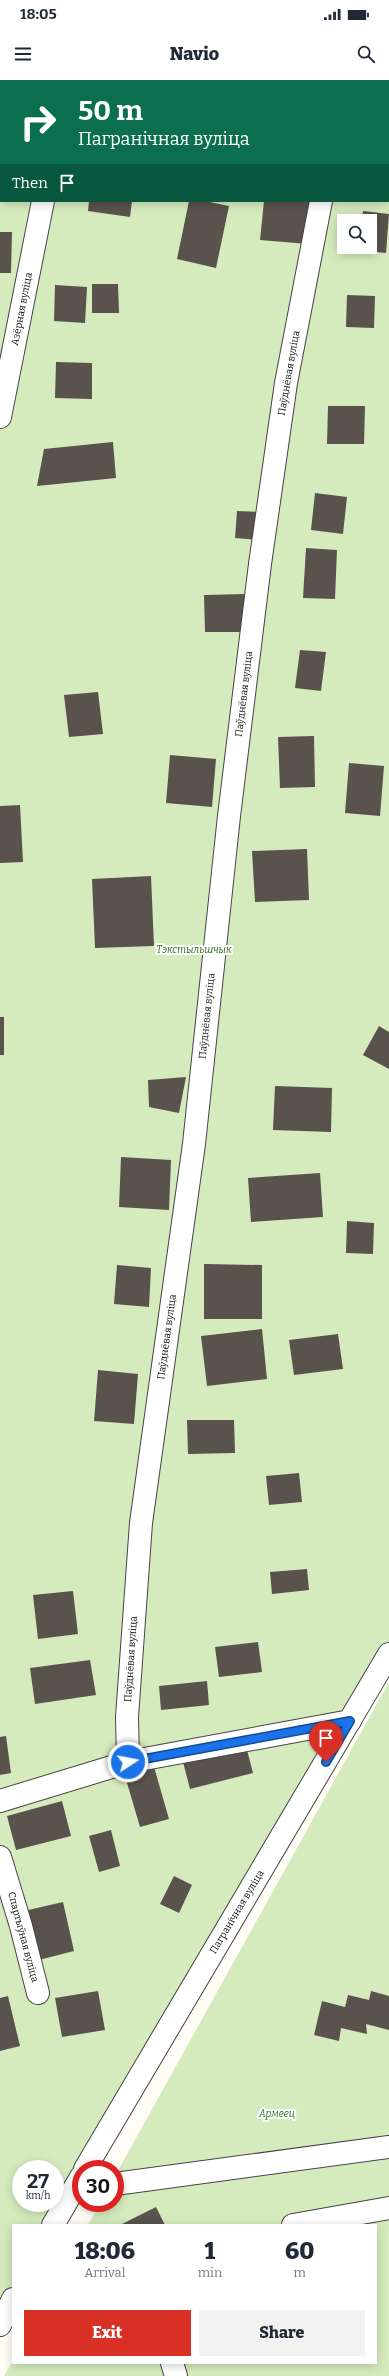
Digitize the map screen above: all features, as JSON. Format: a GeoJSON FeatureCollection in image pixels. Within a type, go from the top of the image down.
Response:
{"type":"FeatureCollection","features":[{"type":"Feature","properties":{"kind":"street","name":"Азёрная вуліца"},"geometry":{"type":"LineString","coordinates":[[0,418],[43,202]]}},
{"type":"Feature","properties":{"kind":"street","name":"Паўднёвая вуліца"},"geometry":{"type":"LineString","coordinates":[[128,1762],[127,1717],[141,1523],[194,1144],[228,816],[260,564],[286,383],[321,202]]}},
{"type":"Feature","properties":{"kind":"street","name":"Пагранічная вуліца"},"geometry":{"type":"LineString","coordinates":[[91,2160],[389,1654]]}},
{"type":"Feature","properties":{"kind":"street"},"geometry":{"type":"LineString","coordinates":[[0,1801],[128,1762],[350,1721]]}},
{"type":"Feature","properties":{"kind":"street","name":"Спартыўная вуліца"},"geometry":{"type":"LineString","coordinates":[[0,1857],[21,1926],[38,1994]]}},
{"type":"Feature","properties":{"kind":"street"},"geometry":{"type":"LineString","coordinates":[[124,2183],[389,2147]]}},
{"type":"Feature","properties":{"kind":"street"},"geometry":{"type":"LineString","coordinates":[[54,2224],[72,2195]]}},
{"type":"Feature","properties":{"kind":"street"},"geometry":{"type":"LineString","coordinates":[[299,2224],[389,2208]]}},
{"type":"Feature","properties":{"kind":"street"},"geometry":{"type":"LineString","coordinates":[[0,2325],[12,2301]]}},
{"type":"Feature","properties":{"kind":"street"},"geometry":{"type":"LineString","coordinates":[[172,2364],[176,2376]]}},
{"type":"Feature","properties":{"kind":"green space","name":"Тэкстыльшчык"},"geometry":{"type":"Polygon","coordinates":[[[0,202],[389,202],[389,1654],[92,2160],[72,2160],[72,2194],[64,2208],[64,2160],[12,2160],[12,2212],[62,2212],[55,2224],[12,2224],[12,2302],[0,2326],[0,202]]]}},
{"type":"Feature","properties":{"kind":"green space","name":"Армеец"},"geometry":{"type":"Polygon","coordinates":[[[389,1682],[389,2376],[4,2376],[12,2362],[12,2364],[377,2364],[377,2224],[89,2224],[95,2212],[124,2212],[124,2160],[389,1682]]]}},
{"type":"Feature","properties":{"kind":"building"},"geometry":{"type":"Polygon","coordinates":[[[89,202],[132,202],[130,217],[88,211],[89,202]]]}},
{"type":"Feature","properties":{"kind":"building"},"geometry":{"type":"Polygon","coordinates":[[[189,202],[210,202],[229,206],[216,268],[177,259],[189,202]]]}},
{"type":"Feature","properties":{"kind":"building"},"geometry":{"type":"Polygon","coordinates":[[[264,202],[312,202],[308,244],[260,240],[264,202]]]}},
{"type":"Feature","properties":{"kind":"building"},"geometry":{"type":"Polygon","coordinates":[[[363,211],[389,214],[386,253],[377,252],[377,214],[363,214],[363,211]]]}},
{"type":"Feature","properties":{"kind":"building"},"geometry":{"type":"Polygon","coordinates":[[[0,232],[12,232],[11,273],[0,273],[0,232]]]}},
{"type":"Feature","properties":{"kind":"building"},"geometry":{"type":"Polygon","coordinates":[[[92,284],[118,284],[119,313],[92,313],[92,284]]]}},
{"type":"Feature","properties":{"kind":"building"},"geometry":{"type":"Polygon","coordinates":[[[55,285],[87,287],[85,323],[54,321],[55,285]]]}},
{"type":"Feature","properties":{"kind":"building"},"geometry":{"type":"Polygon","coordinates":[[[347,295],[375,296],[374,328],[346,327],[347,295]]]}},
{"type":"Feature","properties":{"kind":"building"},"geometry":{"type":"Polygon","coordinates":[[[56,362],[92,363],[92,399],[55,398],[56,362]]]}},
{"type":"Feature","properties":{"kind":"building"},"geometry":{"type":"Polygon","coordinates":[[[328,406],[365,406],[364,444],[327,444],[328,406]]]}},
{"type":"Feature","properties":{"kind":"building"},"geometry":{"type":"Polygon","coordinates":[[[113,442],[116,478],[37,486],[44,449],[113,442]]]}},
{"type":"Feature","properties":{"kind":"building"},"geometry":{"type":"Polygon","coordinates":[[[315,493],[347,497],[343,534],[311,530],[315,493]]]}},
{"type":"Feature","properties":{"kind":"building"},"geometry":{"type":"Polygon","coordinates":[[[237,511],[262,512],[260,540],[235,538],[237,511]]]}},
{"type":"Feature","properties":{"kind":"building"},"geometry":{"type":"Polygon","coordinates":[[[306,548],[337,550],[335,599],[303,598],[306,548]]]}},
{"type":"Feature","properties":{"kind":"building"},"geometry":{"type":"Polygon","coordinates":[[[247,594],[248,632],[205,632],[204,595],[247,594]]]}},
{"type":"Feature","properties":{"kind":"building"},"geometry":{"type":"Polygon","coordinates":[[[300,650],[326,652],[321,691],[295,688],[300,650]]]}},
{"type":"Feature","properties":{"kind":"building"},"geometry":{"type":"Polygon","coordinates":[[[98,692],[103,734],[69,737],[64,695],[98,692]]]}},
{"type":"Feature","properties":{"kind":"building"},"geometry":{"type":"Polygon","coordinates":[[[314,736],[315,787],[280,788],[278,737],[314,736]]]}},
{"type":"Feature","properties":{"kind":"building"},"geometry":{"type":"Polygon","coordinates":[[[170,755],[216,759],[212,807],[166,803],[170,755]]]}},
{"type":"Feature","properties":{"kind":"building"},"geometry":{"type":"Polygon","coordinates":[[[349,763],[384,766],[380,816],[345,813],[349,763]]]}},
{"type":"Feature","properties":{"kind":"building"},"geometry":{"type":"Polygon","coordinates":[[[20,805],[23,862],[0,863],[0,806],[20,805]]]}},
{"type":"Feature","properties":{"kind":"building"},"geometry":{"type":"Polygon","coordinates":[[[307,849],[309,900],[255,902],[252,851],[307,849]]]}},
{"type":"Feature","properties":{"kind":"building"},"geometry":{"type":"Polygon","coordinates":[[[151,876],[154,946],[95,948],[92,879],[151,876]]]}},
{"type":"Feature","properties":{"kind":"building"},"geometry":{"type":"Polygon","coordinates":[[[0,1017],[4,1017],[4,1055],[0,1055],[0,1017]]]}},
{"type":"Feature","properties":{"kind":"building"},"geometry":{"type":"Polygon","coordinates":[[[379,1026],[389,1032],[389,1069],[363,1055],[379,1026]]]}},
{"type":"Feature","properties":{"kind":"building"},"geometry":{"type":"Polygon","coordinates":[[[186,1077],[179,1113],[149,1107],[148,1080],[186,1077]]]}},
{"type":"Feature","properties":{"kind":"building"},"geometry":{"type":"Polygon","coordinates":[[[275,1086],[332,1088],[331,1132],[273,1130],[275,1086]]]}},
{"type":"Feature","properties":{"kind":"building"},"geometry":{"type":"Polygon","coordinates":[[[121,1157],[171,1160],[169,1210],[119,1207],[121,1157]]]}},
{"type":"Feature","properties":{"kind":"building"},"geometry":{"type":"Polygon","coordinates":[[[320,1173],[323,1217],[251,1222],[248,1178],[320,1173]]]}},
{"type":"Feature","properties":{"kind":"building"},"geometry":{"type":"Polygon","coordinates":[[[347,1221],[374,1223],[373,1254],[346,1253],[347,1221]]]}},
{"type":"Feature","properties":{"kind":"building"},"geometry":{"type":"Polygon","coordinates":[[[204,1264],[262,1265],[262,1319],[204,1319],[204,1264]]]}},
{"type":"Feature","properties":{"kind":"building"},"geometry":{"type":"Polygon","coordinates":[[[117,1265],[151,1268],[149,1307],[114,1304],[117,1265]]]}},
{"type":"Feature","properties":{"kind":"building"},"geometry":{"type":"Polygon","coordinates":[[[262,1329],[267,1379],[207,1386],[201,1336],[262,1329]]]}},
{"type":"Feature","properties":{"kind":"building"},"geometry":{"type":"Polygon","coordinates":[[[338,1334],[343,1369],[294,1375],[289,1340],[338,1334]]]}},
{"type":"Feature","properties":{"kind":"building"},"geometry":{"type":"Polygon","coordinates":[[[98,1370],[138,1374],[134,1424],[94,1421],[98,1370]]]}},
{"type":"Feature","properties":{"kind":"building"},"geometry":{"type":"Polygon","coordinates":[[[187,1420],[234,1420],[235,1453],[188,1454],[187,1420]]]}},
{"type":"Feature","properties":{"kind":"building"},"geometry":{"type":"Polygon","coordinates":[[[299,1473],[302,1502],[269,1505],[266,1476],[299,1473]]]}},
{"type":"Feature","properties":{"kind":"building"},"geometry":{"type":"Polygon","coordinates":[[[307,1569],[309,1590],[272,1594],[270,1572],[307,1569]]]}},
{"type":"Feature","properties":{"kind":"building"},"geometry":{"type":"Polygon","coordinates":[[[73,1591],[78,1634],[38,1639],[33,1595],[73,1591]]]}},
{"type":"Feature","properties":{"kind":"building"},"geometry":{"type":"Polygon","coordinates":[[[258,1642],[262,1672],[219,1677],[215,1647],[258,1642]]]}},
{"type":"Feature","properties":{"kind":"building"},"geometry":{"type":"Polygon","coordinates":[[[90,1660],[96,1695],[35,1704],[30,1668],[90,1660]]]}},
{"type":"Feature","properties":{"kind":"building"},"geometry":{"type":"Polygon","coordinates":[[[207,1681],[209,1705],[161,1710],[159,1686],[207,1681]]]}},
{"type":"Feature","properties":{"kind":"building"},"geometry":{"type":"Polygon","coordinates":[[[6,1736],[11,1773],[0,1775],[0,1737],[6,1736]]]}},
{"type":"Feature","properties":{"kind":"building"},"geometry":{"type":"Polygon","coordinates":[[[246,1746],[253,1773],[190,1789],[183,1762],[246,1746]]]}},
{"type":"Feature","properties":{"kind":"building"},"geometry":{"type":"Polygon","coordinates":[[[154,1767],[169,1819],[140,1827],[125,1776],[154,1767]]]}},
{"type":"Feature","properties":{"kind":"building"},"geometry":{"type":"Polygon","coordinates":[[[62,1801],[71,1836],[16,1850],[7,1816],[62,1801]]]}},
{"type":"Feature","properties":{"kind":"building"},"geometry":{"type":"Polygon","coordinates":[[[111,1830],[120,1866],[99,1872],[89,1836],[111,1830]]]}},
{"type":"Feature","properties":{"kind":"building"},"geometry":{"type":"Polygon","coordinates":[[[174,1876],[192,1885],[179,1913],[160,1904],[174,1876]]]}},
{"type":"Feature","properties":{"kind":"building"},"geometry":{"type":"Polygon","coordinates":[[[63,1902],[74,1951],[35,1961],[24,1911],[63,1902]]]}},
{"type":"Feature","properties":{"kind":"building"},"geometry":{"type":"Polygon","coordinates":[[[98,1991],[105,2030],[62,2037],[55,1998],[98,1991]]]}},
{"type":"Feature","properties":{"kind":"building"},"geometry":{"type":"Polygon","coordinates":[[[371,1991],[389,1996],[389,2030],[366,2024],[367,2034],[341,2028],[339,2041],[314,2035],[322,2001],[345,2007],[348,1995],[369,2000],[371,1991]]]}},
{"type":"Feature","properties":{"kind":"building"},"geometry":{"type":"Polygon","coordinates":[[[8,1996],[20,2046],[0,2051],[0,1998],[8,1996]]]}},
{"type":"Feature","properties":{"kind":"building"},"geometry":{"type":"Polygon","coordinates":[[[156,2207],[164,2224],[122,2224],[156,2207]]]}},
{"type":"Feature","properties":{"kind":"route"},"geometry":{"type":"LineString","coordinates":[[128,1762],[350,1721],[326,1762]]}}]}
